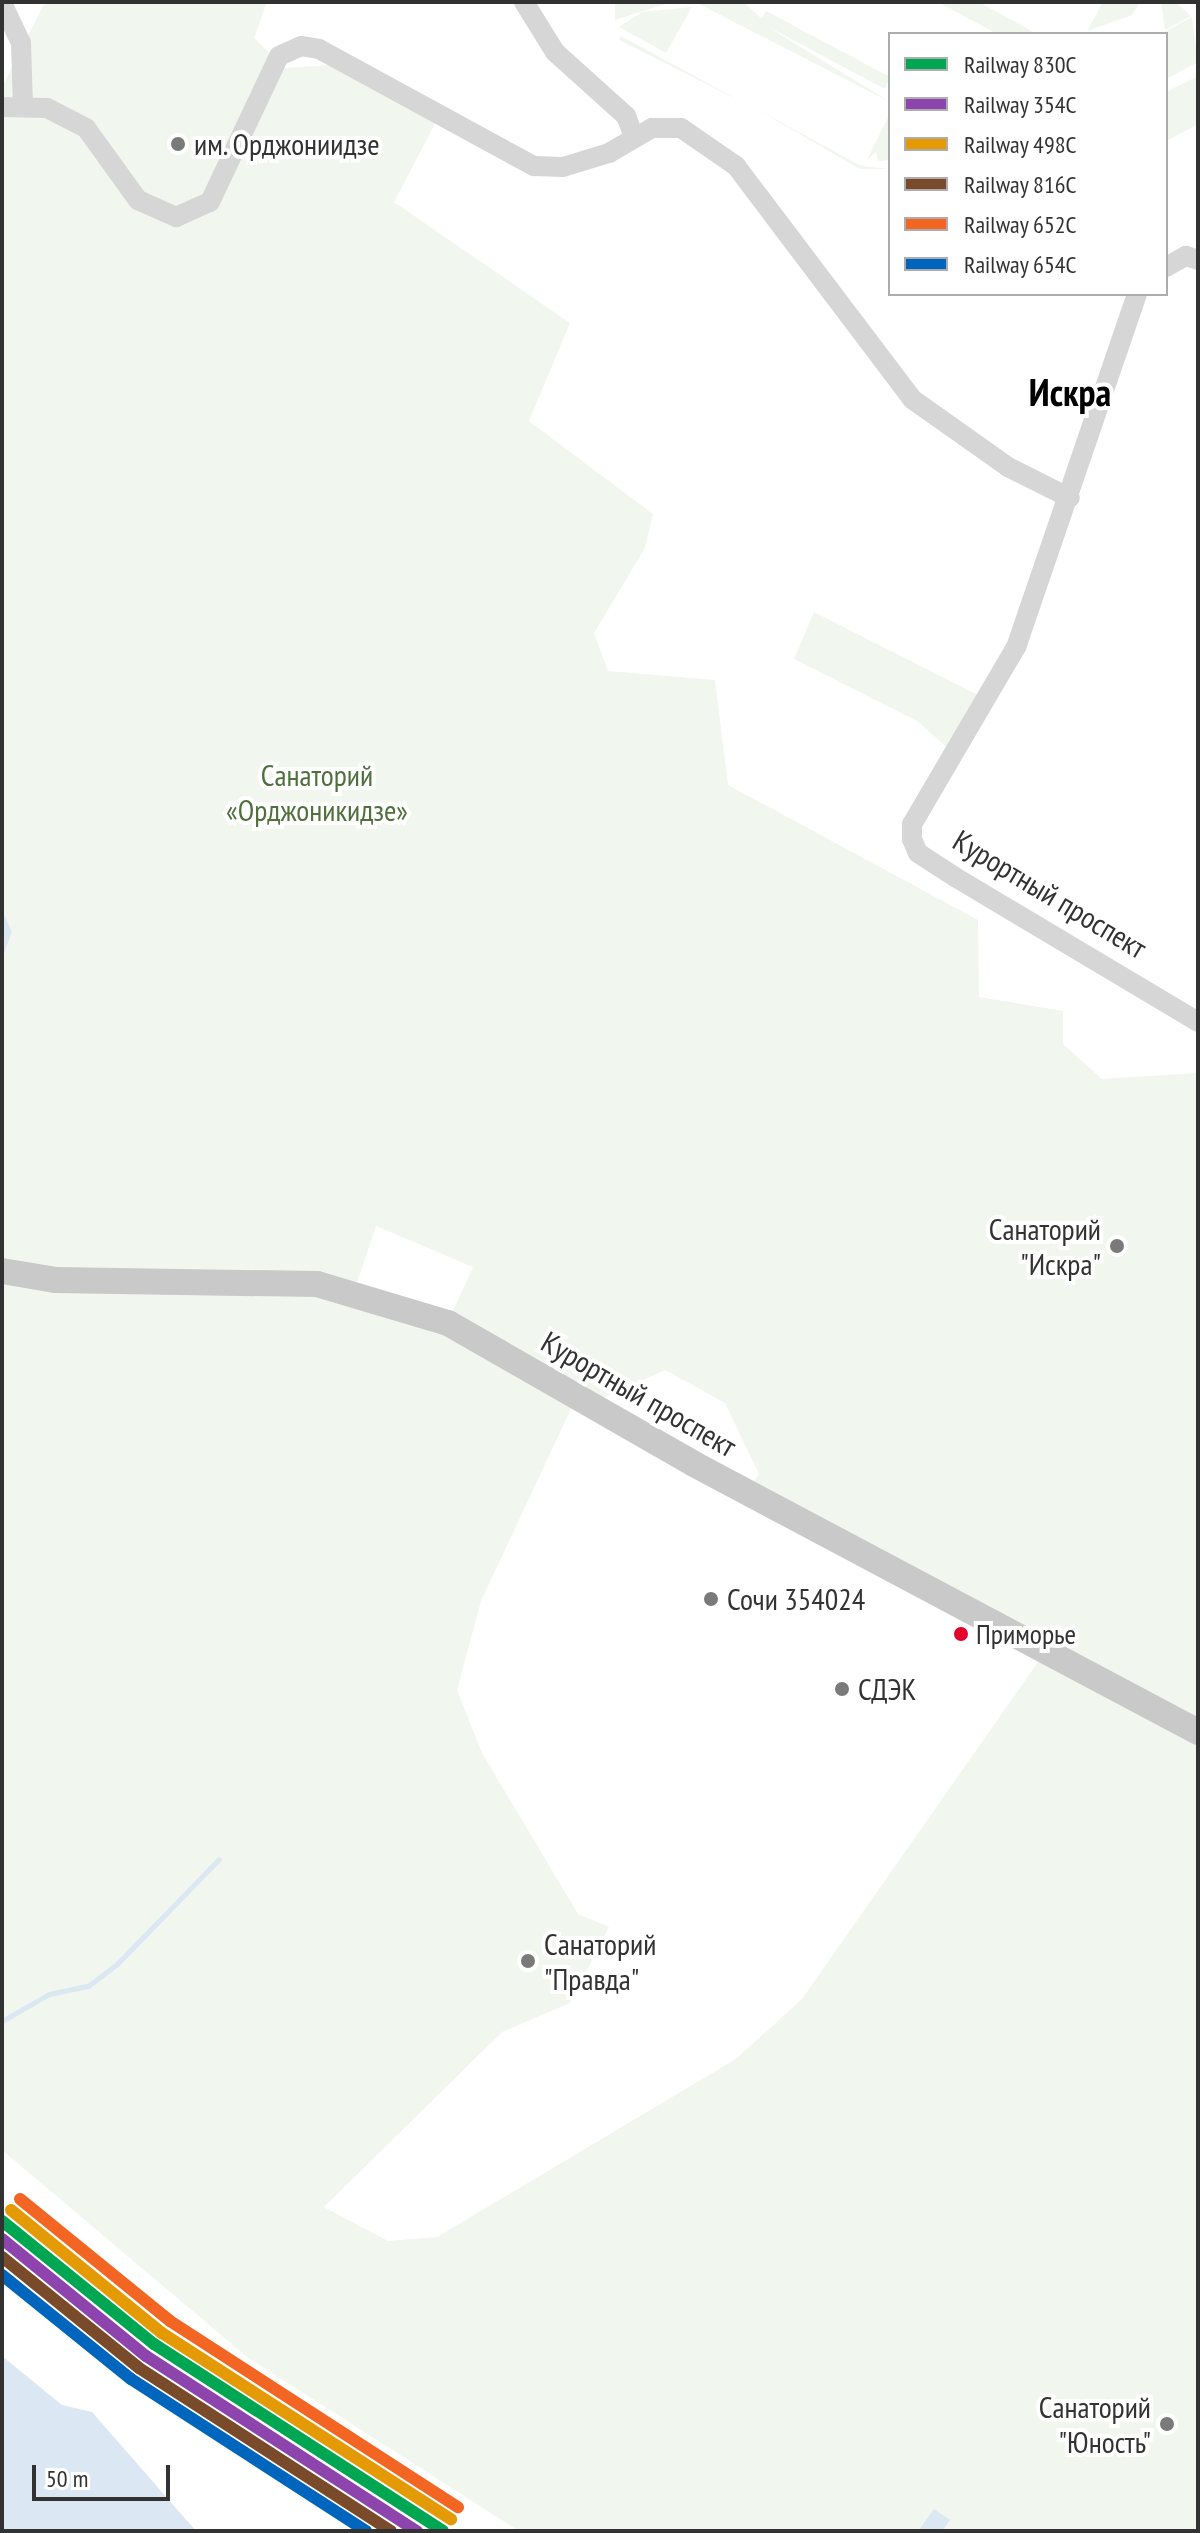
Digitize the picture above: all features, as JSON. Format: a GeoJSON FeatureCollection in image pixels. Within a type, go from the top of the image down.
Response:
{"type":"FeatureCollection","features":[{"type":"Feature","properties":{"kind":"main road","name":"Курортный проспект"},"geometry":{"type":"LineString","coordinates":[[2,1271],[56,1280],[317,1284],[448,1323],[694,1464],[1198,1732]]}},
{"type":"Feature","properties":{"kind":"street"},"geometry":{"type":"LineString","coordinates":[[524,2],[555,52],[626,116],[634,137]]}},
{"type":"Feature","properties":{"kind":"street"},"geometry":{"type":"LineString","coordinates":[[2,3],[21,43],[23,105]]}},
{"type":"Feature","properties":{"kind":"street"},"geometry":{"type":"LineString","coordinates":[[2,107],[23,105],[86,128],[138,200],[176,217],[210,202],[279,56],[301,46],[319,49],[534,166],[563,167],[665,125],[705,140],[741,173],[912,399],[1008,467],[1070,498]]}},
{"type":"Feature","properties":{"kind":"street"},"geometry":{"type":"LineString","coordinates":[[1168,266],[1192,258]]}},
{"type":"Feature","properties":{"kind":"street","name":"Курортный проспект"},"geometry":{"type":"LineString","coordinates":[[1136,296],[1070,498],[1016,647],[912,824],[912,839],[918,853],[955,877],[1198,1022]]}},
{"type":"Feature","properties":{"kind":"green space","name":"Санаторий «Орджоникидзе»"},"geometry":{"type":"Polygon","coordinates":[[[45,2],[267,2],[254,38],[285,68],[347,64],[438,118],[394,202],[570,323],[529,421],[653,514],[645,548],[594,633],[608,671],[715,680],[728,785],[978,920],[979,997],[1063,1011],[1063,1044],[1102,1079],[1198,1073],[1198,2531],[519,2531],[247,2357],[2,2150],[2,87],[45,2]],[[376,1226],[356,1285],[449,1320],[473,1267],[376,1226]],[[665,1370],[601,1399],[577,1396],[481,1601],[457,1690],[482,1753],[578,1914],[609,1927],[570,2003],[502,2032],[324,2207],[388,2241],[437,2237],[736,2059],[802,1999],[1045,1652],[751,1485],[759,1474],[725,1403],[665,1370]]]}},
{"type":"Feature","properties":{"kind":"green space"},"geometry":{"type":"Polygon","coordinates":[[[615,2],[672,2],[615,20],[615,2]]]}},
{"type":"Feature","properties":{"kind":"green space"},"geometry":{"type":"Polygon","coordinates":[[[695,2],[744,2],[773,30],[888,101],[695,2]]]}},
{"type":"Feature","properties":{"kind":"green space"},"geometry":{"type":"Polygon","coordinates":[[[938,2],[979,2],[1033,32],[993,32],[938,2]]]}},
{"type":"Feature","properties":{"kind":"green space"},"geometry":{"type":"Polygon","coordinates":[[[1103,2],[1140,3],[1132,15],[1087,31],[1103,2]]]}},
{"type":"Feature","properties":{"kind":"green space"},"geometry":{"type":"Polygon","coordinates":[[[1161,2],[1176,2],[1191,16],[1165,30],[1161,2]]]}},
{"type":"Feature","properties":{"kind":"green space"},"geometry":{"type":"Polygon","coordinates":[[[692,7],[666,53],[619,27],[642,12],[692,7]]]}},
{"type":"Feature","properties":{"kind":"green space"},"geometry":{"type":"Polygon","coordinates":[[[766,11],[888,76],[888,82],[884,89],[760,22],[766,11]]]}},
{"type":"Feature","properties":{"kind":"green space"},"geometry":{"type":"Polygon","coordinates":[[[1192,17],[1198,62],[1168,78],[1168,32],[1164,32],[1192,17]]]}},
{"type":"Feature","properties":{"kind":"green space"},"geometry":{"type":"Polygon","coordinates":[[[621,36],[744,103],[619,40],[621,36]]]}},
{"type":"Feature","properties":{"kind":"green space"},"geometry":{"type":"Polygon","coordinates":[[[1198,76],[1198,124],[1168,140],[1168,91],[1198,76]]]}},
{"type":"Feature","properties":{"kind":"green space"},"geometry":{"type":"Polygon","coordinates":[[[760,111],[861,166],[888,169],[860,169],[760,111]]]}},
{"type":"Feature","properties":{"kind":"green space"},"geometry":{"type":"Polygon","coordinates":[[[888,117],[888,160],[878,161],[876,152],[867,160],[888,117]]]}},
{"type":"Feature","properties":{"kind":"green space"},"geometry":{"type":"Polygon","coordinates":[[[814,612],[988,700],[958,757],[917,721],[794,659],[814,612]]]}},
{"type":"Feature","properties":{"kind":"shaded area"},"geometry":{"type":"Polygon","coordinates":[[[2,910],[12,932],[2,958],[2,910]]]}},
{"type":"Feature","properties":{"kind":"shaded area"},"geometry":{"type":"Polygon","coordinates":[[[2,2356],[62,2405],[92,2412],[196,2531],[2,2531],[2,2356]]]}},
{"type":"Feature","properties":{"kind":"shaded area"},"geometry":{"type":"Polygon","coordinates":[[[934,2509],[950,2520],[942,2531],[918,2531],[934,2509]]]}},
{"type":"Feature","properties":{"kind":"waterway"},"geometry":{"type":"LineString","coordinates":[[2,2021],[49,1994],[88,1986],[117,1964],[219,1859]]}},
{"type":"Feature","properties":{"kind":"rail line","name":"652С"},"geometry":{"type":"LineString","coordinates":[[20,2199],[170,2321],[458,2507]]}},
{"type":"Feature","properties":{"kind":"rail line","name":"498С"},"geometry":{"type":"LineString","coordinates":[[11,2210],[162,2333],[451,2519]]}},
{"type":"Feature","properties":{"kind":"rail line","name":"830С"},"geometry":{"type":"LineString","coordinates":[[2,2221],[154,2344],[443,2531]]}},
{"type":"Feature","properties":{"kind":"rail line","name":"354С"},"geometry":{"type":"LineString","coordinates":[[2,2239],[146,2356],[417,2531]]}},
{"type":"Feature","properties":{"kind":"rail line","name":"816С"},"geometry":{"type":"LineString","coordinates":[[2,2257],[139,2368],[391,2531]]}},
{"type":"Feature","properties":{"kind":"rail line","name":"654С"},"geometry":{"type":"LineString","coordinates":[[2,2275],[131,2379],[366,2531]]}},
{"type":"Feature","properties":{"kind":"place","name":"им. Орджониидзе"},"geometry":{"type":"Point","coordinates":[178,144]}},
{"type":"Feature","properties":{"kind":"place","name":"Санаторий \"Искра\""},"geometry":{"type":"Point","coordinates":[1117,1246]}},
{"type":"Feature","properties":{"kind":"place","name":"Сочи 354024"},"geometry":{"type":"Point","coordinates":[711,1599]}},
{"type":"Feature","properties":{"kind":"place","name":"Приморье"},"geometry":{"type":"Point","coordinates":[961,1634]}},
{"type":"Feature","properties":{"kind":"place","name":"СДЭК"},"geometry":{"type":"Point","coordinates":[842,1689]}},
{"type":"Feature","properties":{"kind":"place","name":"Санаторий \"Правда\""},"geometry":{"type":"Point","coordinates":[528,1961]}},
{"type":"Feature","properties":{"kind":"place","name":"Санаторий \"Юность\""},"geometry":{"type":"Point","coordinates":[1167,2424]}},
{"type":"Feature","properties":{"kind":"district","name":"Искра"},"geometry":{"type":"Point","coordinates":[1070,392]}}]}
